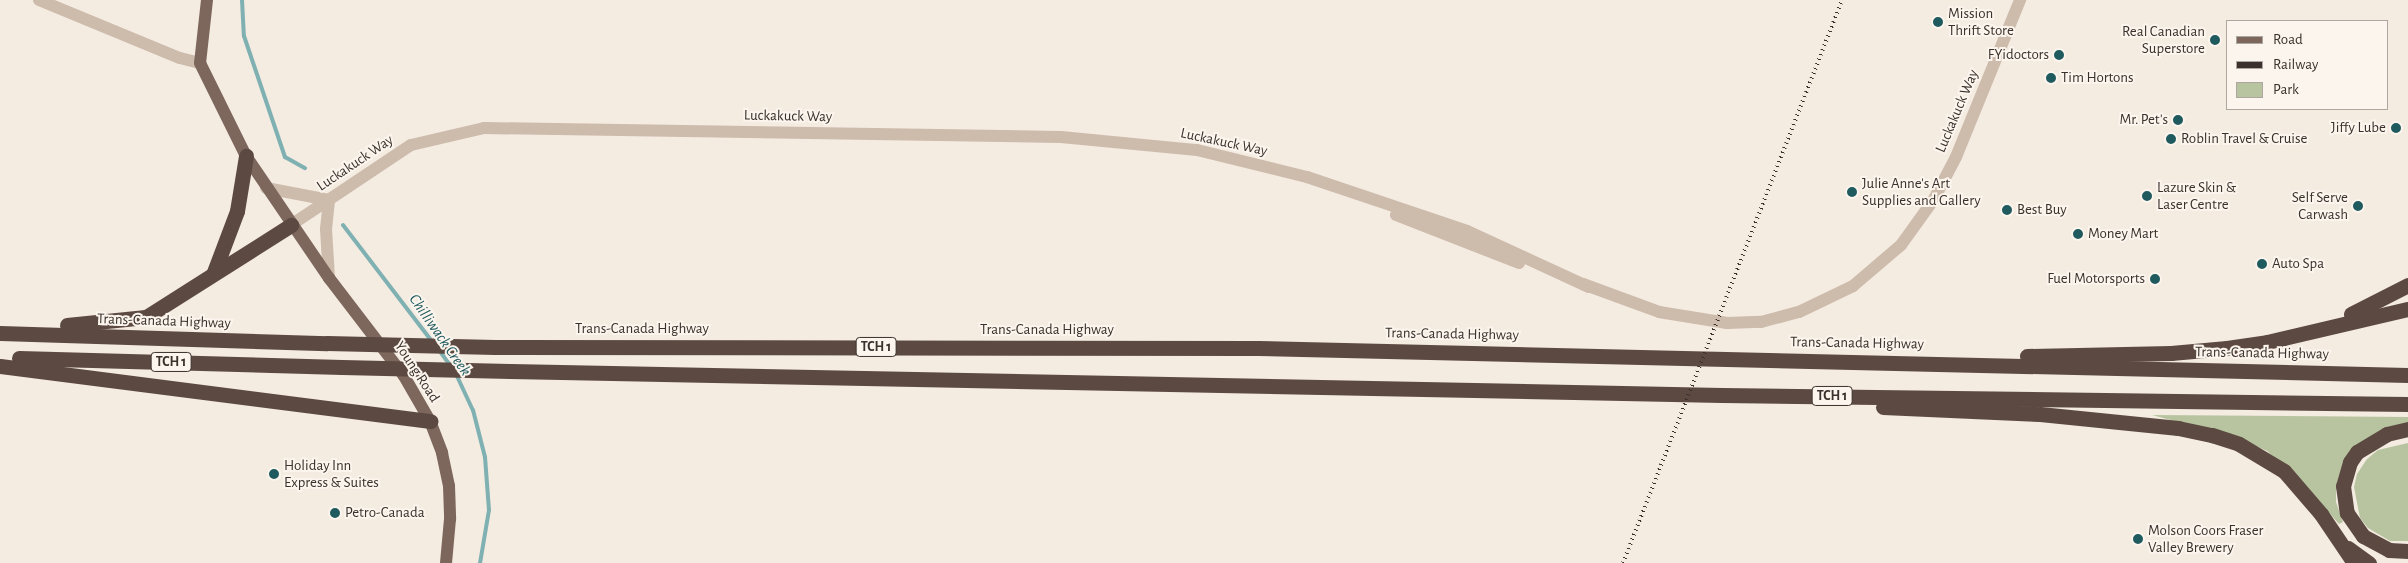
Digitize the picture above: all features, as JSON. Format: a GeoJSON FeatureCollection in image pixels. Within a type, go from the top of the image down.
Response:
{"type":"FeatureCollection","features":[{"type":"Feature","properties":{"kind":"highway"},"geometry":{"type":"LineString","coordinates":[[214,272],[237,211],[246,156]]}},
{"type":"Feature","properties":{"kind":"highway"},"geometry":{"type":"LineString","coordinates":[[0,326],[90,325],[146,317],[214,272],[291,225]]}},
{"type":"Feature","properties":{"kind":"highway"},"geometry":{"type":"LineString","coordinates":[[2324,326],[2408,285]]}},
{"type":"Feature","properties":{"kind":"highway"},"geometry":{"type":"LineString","coordinates":[[1897,362],[2180,352],[2267,342],[2324,326],[2408,309]]}},
{"type":"Feature","properties":{"kind":"highway","name":"Trans-Canada Highway"},"geometry":{"type":"LineString","coordinates":[[0,333],[495,347],[1258,348],[2408,375]]}},
{"type":"Feature","properties":{"kind":"highway","name":"TCH 1"},"geometry":{"type":"LineString","coordinates":[[0,358],[510,371],[1722,395],[2408,404]]}},
{"type":"Feature","properties":{"kind":"highway"},"geometry":{"type":"LineString","coordinates":[[0,366],[430,421]]}},
{"type":"Feature","properties":{"kind":"highway"},"geometry":{"type":"LineString","coordinates":[[1722,395],[2040,414],[2178,428],[2212,435],[2239,444],[2284,471],[2341,543],[2354,563]]}},
{"type":"Feature","properties":{"kind":"highway"},"geometry":{"type":"LineString","coordinates":[[2408,429],[2387,434],[2357,452],[2348,467],[2343,486],[2347,513],[2363,536],[2389,550],[2408,551]]}},
{"type":"Feature","properties":{"kind":"highway"},"geometry":{"type":"LineString","coordinates":[[2341,543],[2369,563]]}},
{"type":"Feature","properties":{"kind":"main road"},"geometry":{"type":"LineString","coordinates":[[200,63],[207,0]]}},
{"type":"Feature","properties":{"kind":"main road","name":"Young Road"},"geometry":{"type":"LineString","coordinates":[[200,63],[246,156],[266,188],[329,278],[404,376],[430,421],[442,453],[449,486],[450,519],[446,563]]}},
{"type":"Feature","properties":{"kind":"street"},"geometry":{"type":"LineString","coordinates":[[39,0],[180,58],[200,63]]}},
{"type":"Feature","properties":{"kind":"street","name":"Luckakuck Way"},"geometry":{"type":"LineString","coordinates":[[291,225],[411,145],[484,128],[1061,136],[1198,150],[1307,178],[1467,231],[1589,287],[1659,312],[1727,323],[1761,322],[1798,312],[1853,286],[1901,244],[1934,199],[1956,157],[2020,0]]}},
{"type":"Feature","properties":{"kind":"street"},"geometry":{"type":"LineString","coordinates":[[266,188],[329,200],[326,242],[329,278]]}},
{"type":"Feature","properties":{"kind":"green space"},"geometry":{"type":"Polygon","coordinates":[[[2152,415],[2408,417],[2408,423],[2384,428],[2336,485],[2336,502],[2343,522],[2339,524],[2305,485],[2267,451],[2241,439],[2152,415]]]}},
{"type":"Feature","properties":{"kind":"green space"},"geometry":{"type":"Polygon","coordinates":[[[2408,443],[2408,541],[2390,541],[2368,528],[2360,518],[2354,487],[2357,474],[2367,459],[2378,450],[2408,443]]]}},
{"type":"Feature","properties":{"kind":"waterway","name":"Chilliwack Creek"},"geometry":{"type":"LineString","coordinates":[[242,0],[244,36],[285,157],[305,168]]}},
{"type":"Feature","properties":{"kind":"waterway","name":"Chilliwack Creek"},"geometry":{"type":"LineString","coordinates":[[343,225],[431,340]]}},
{"type":"Feature","properties":{"kind":"waterway","name":"Chilliwack Creek"},"geometry":{"type":"LineString","coordinates":[[439,350],[449,364]]}},
{"type":"Feature","properties":{"kind":"waterway","name":"Chilliwack Creek"},"geometry":{"type":"LineString","coordinates":[[456,374],[473,410],[485,457],[489,510],[480,563]]}},
{"type":"Feature","properties":{"kind":"railway"},"geometry":{"type":"LineString","coordinates":[[1623,563],[1842,0]]}},
{"type":"Feature","properties":{"kind":"place","name":"Mission Thrift Store"},"geometry":{"type":"Point","coordinates":[1938,22]}},
{"type":"Feature","properties":{"kind":"place","name":"Real Canadian Superstore"},"geometry":{"type":"Point","coordinates":[2215,40]}},
{"type":"Feature","properties":{"kind":"place","name":"FYidoctors"},"geometry":{"type":"Point","coordinates":[2059,55]}},
{"type":"Feature","properties":{"kind":"place","name":"Tim Hortons"},"geometry":{"type":"Point","coordinates":[2051,78]}},
{"type":"Feature","properties":{"kind":"place","name":"Mr. Pet's"},"geometry":{"type":"Point","coordinates":[2178,120]}},
{"type":"Feature","properties":{"kind":"place","name":"Jiffy Lube"},"geometry":{"type":"Point","coordinates":[2396,128]}},
{"type":"Feature","properties":{"kind":"place","name":"Roblin Travel & Cruise"},"geometry":{"type":"Point","coordinates":[2171,139]}},
{"type":"Feature","properties":{"kind":"place","name":"Julie Anne's Art Supplies and Gallery"},"geometry":{"type":"Point","coordinates":[1852,192]}},
{"type":"Feature","properties":{"kind":"place","name":"Lazure Skin & Laser Centre"},"geometry":{"type":"Point","coordinates":[2147,196]}},
{"type":"Feature","properties":{"kind":"place","name":"Self Serve Carwash"},"geometry":{"type":"Point","coordinates":[2358,206]}},
{"type":"Feature","properties":{"kind":"place","name":"Best Buy"},"geometry":{"type":"Point","coordinates":[2007,210]}},
{"type":"Feature","properties":{"kind":"place","name":"Money Mart"},"geometry":{"type":"Point","coordinates":[2078,234]}},
{"type":"Feature","properties":{"kind":"place","name":"Auto Spa"},"geometry":{"type":"Point","coordinates":[2262,264]}},
{"type":"Feature","properties":{"kind":"place","name":"Fuel Motorsports"},"geometry":{"type":"Point","coordinates":[2155,279]}},
{"type":"Feature","properties":{"kind":"place","name":"Holiday Inn Express & Suites"},"geometry":{"type":"Point","coordinates":[274,474]}},
{"type":"Feature","properties":{"kind":"place","name":"Petro-Canada"},"geometry":{"type":"Point","coordinates":[335,513]}},
{"type":"Feature","properties":{"kind":"place","name":"Molson Coors Fraser Valley Brewery"},"geometry":{"type":"Point","coordinates":[2138,539]}}]}
